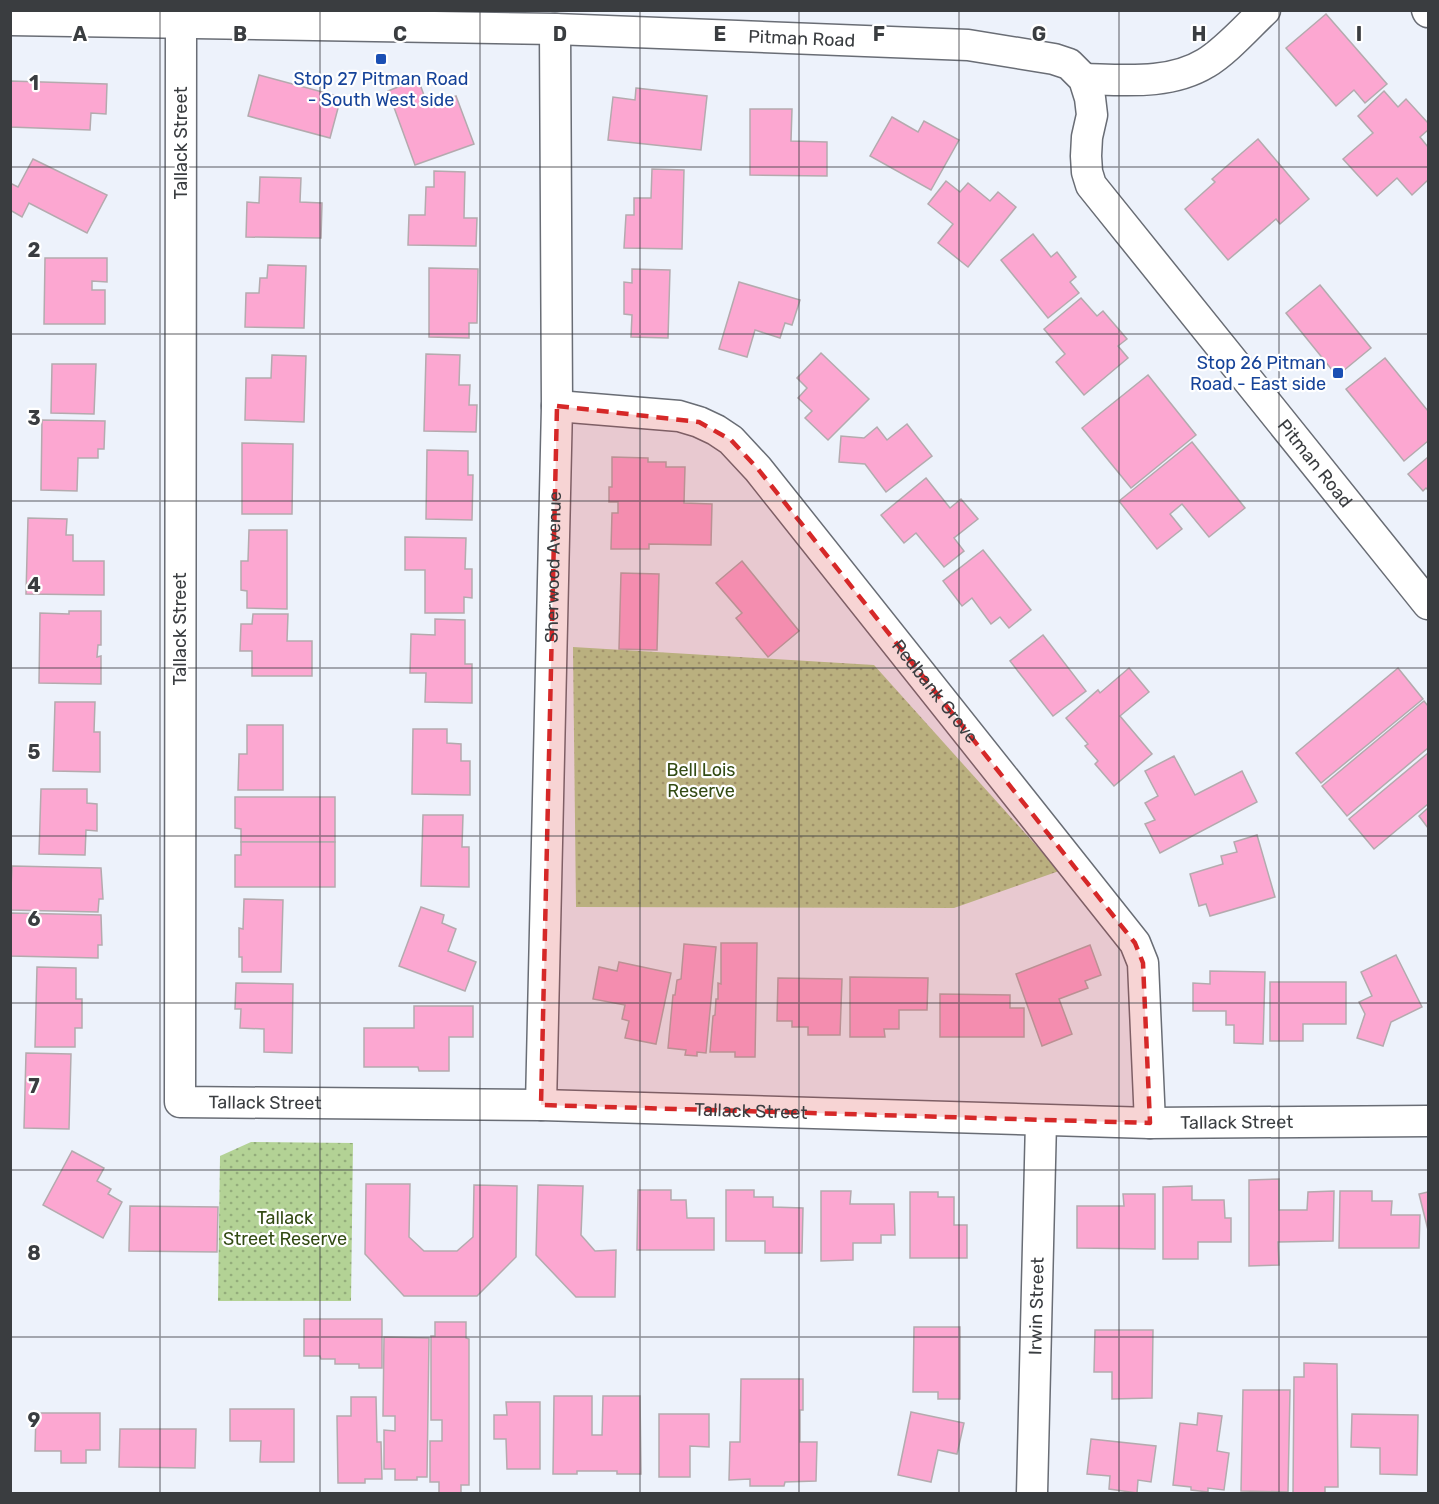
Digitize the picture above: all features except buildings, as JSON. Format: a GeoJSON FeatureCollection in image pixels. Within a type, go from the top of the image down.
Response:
{"type":"FeatureCollection","features":[{"type":"Feature","properties":{"kind":"street"},"geometry":{"type":"LineString","coordinates":[[1084,79],[1133,80],[1163,78],[1188,73],[1209,62],[1265,10]]}},
{"type":"Feature","properties":{"kind":"street","name":"Pitman Road"},"geometry":{"type":"LineString","coordinates":[[10,20],[100,16],[181,23],[555,29],[968,45],[1054,58],[1069,64],[1084,79],[1090,98],[1092,115],[1086,156],[1091,185],[1428,604]]}},
{"type":"Feature","properties":{"kind":"street","name":"Tallack Street"},"geometry":{"type":"LineString","coordinates":[[181,23],[180,1102],[541,1106],[1150,1123],[1428,1121]]}},
{"type":"Feature","properties":{"kind":"street","name":"Sherwood Avenue"},"geometry":{"type":"LineString","coordinates":[[541,1106],[557,406],[555,29]]}},
{"type":"Feature","properties":{"kind":"street","name":"Redbank Grove"},"geometry":{"type":"LineString","coordinates":[[557,406],[679,416],[699,422],[731,440],[758,469],[1135,943],[1143,963],[1150,1123]]}},
{"type":"Feature","properties":{"kind":"street","name":"Irwin Street"},"geometry":{"type":"LineString","coordinates":[[1032,1494],[1041,1120]]}},
{"type":"Feature","properties":{"kind":"highlighted area"},"geometry":{"type":"Polygon","coordinates":[[[557,406],[699,422],[731,440],[758,469],[1135,943],[1143,963],[1150,1123],[541,1105],[557,406]]]}},
{"type":"Feature","properties":{"kind":"green space","name":"Bell Lois Reserve"},"geometry":{"type":"Polygon","coordinates":[[[573,647],[874,665],[1059,871],[954,908],[576,907],[573,647]]]}},
{"type":"Feature","properties":{"kind":"green space","name":"Tallack Street Reserve"},"geometry":{"type":"Polygon","coordinates":[[[251,1142],[353,1143],[351,1301],[218,1301],[220,1156],[251,1142]]]}},
{"type":"Feature","properties":{"kind":"place","name":"Stop 27 Pitman Road - South West side"},"geometry":{"type":"Point","coordinates":[381,59]}},
{"type":"Feature","properties":{"kind":"place","name":"Stop 26 Pitman Road - East side"},"geometry":{"type":"Point","coordinates":[1338,373]}}]}
